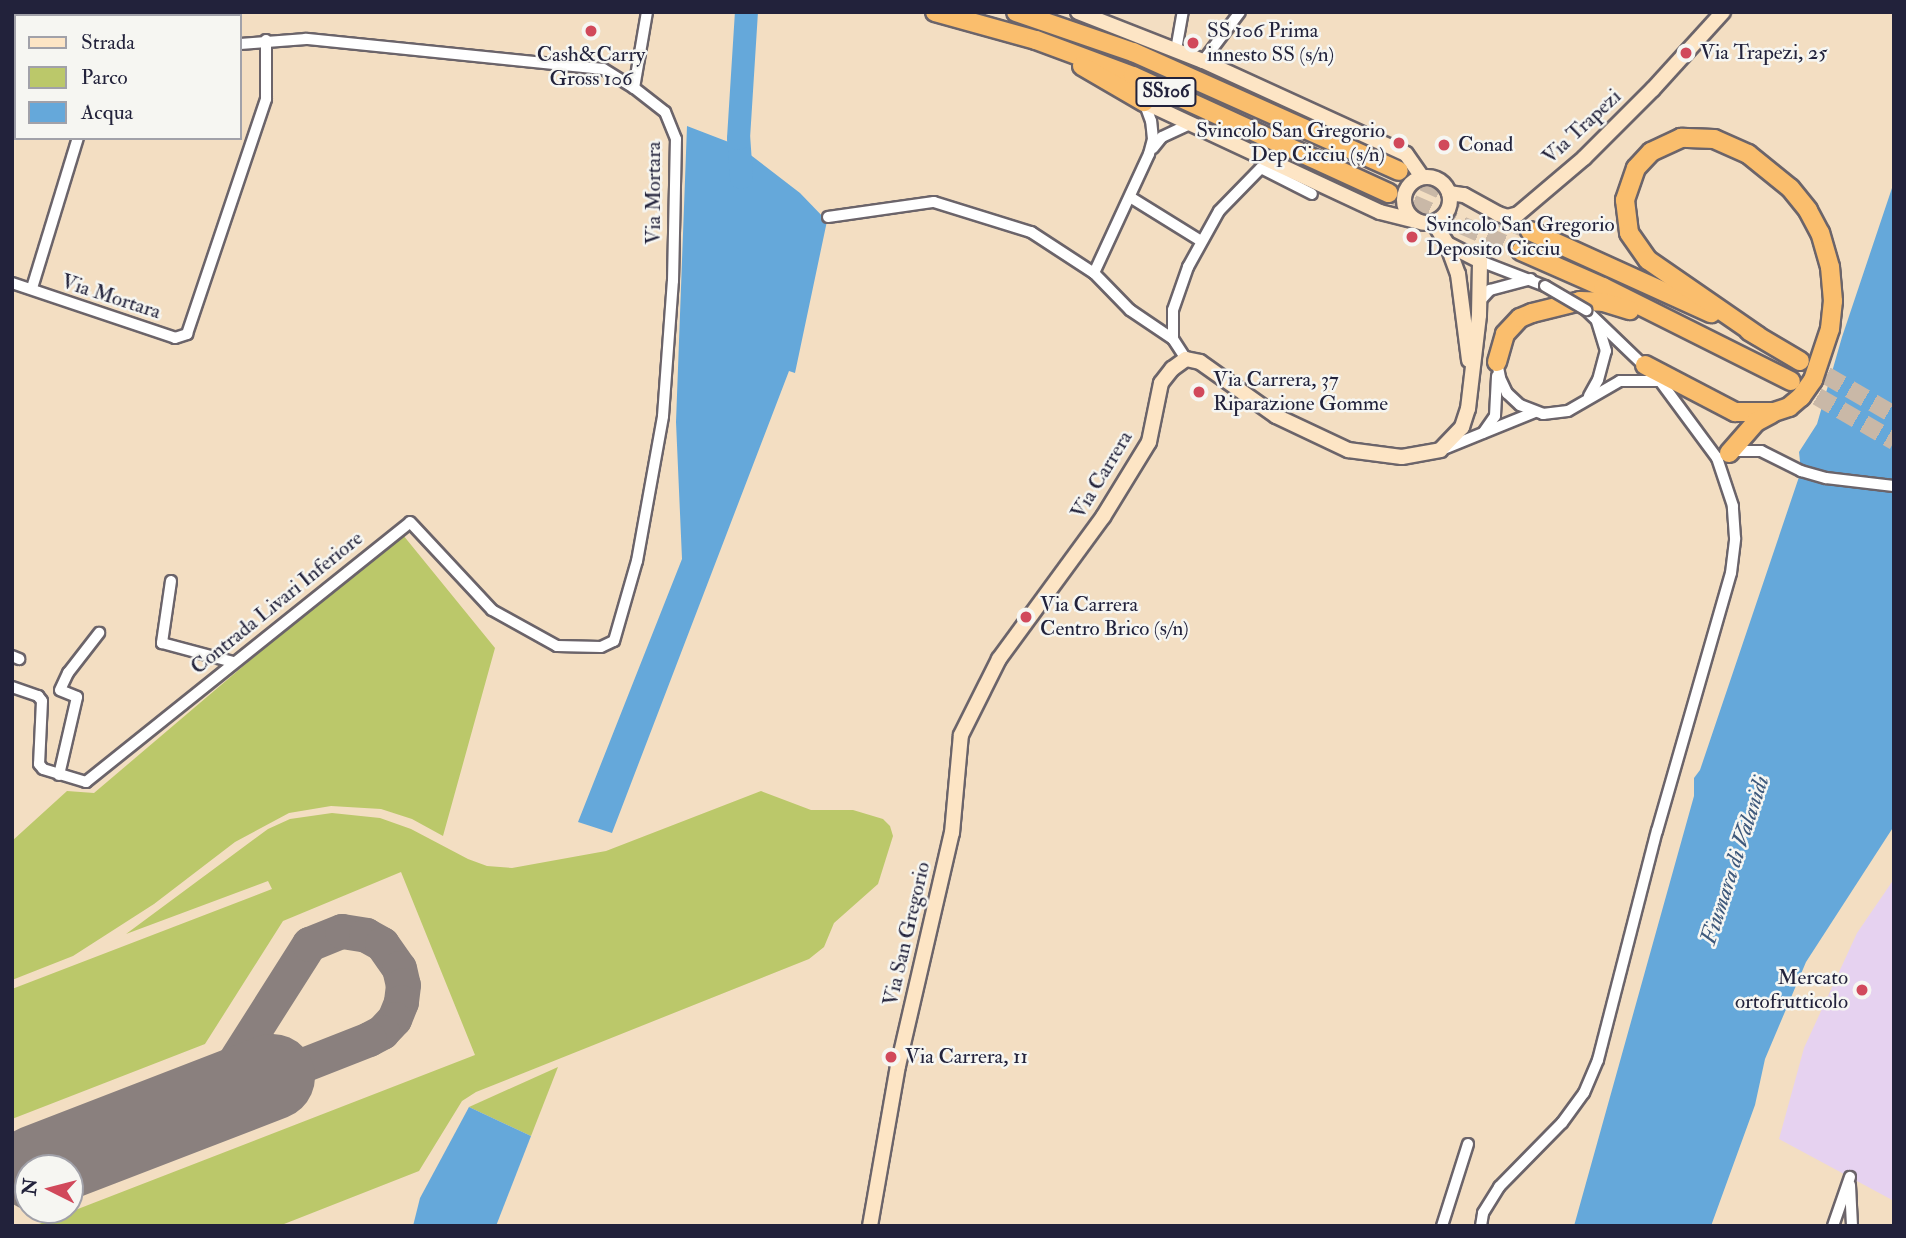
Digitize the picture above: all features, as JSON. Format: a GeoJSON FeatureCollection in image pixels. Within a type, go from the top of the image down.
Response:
{"type":"FeatureCollection","features":[{"type":"Feature","properties":{"kind":"highway","name":"SS106"},"geometry":{"type":"LineString","coordinates":[[935,12],[1036,40],[1133,76],[1388,193]]}},
{"type":"Feature","properties":{"kind":"highway","name":"SS106"},"geometry":{"type":"LineString","coordinates":[[1016,12],[1133,52],[1399,171]]}},
{"type":"Feature","properties":{"kind":"highway"},"geometry":{"type":"LineString","coordinates":[[1036,40],[1144,102]]}},
{"type":"Feature","properties":{"kind":"highway"},"geometry":{"type":"LineString","coordinates":[[1723,455],[1756,422],[1795,402],[1813,380],[1830,329],[1833,301],[1830,267],[1820,233],[1808,210],[1790,188],[1748,154],[1703,137],[1681,138],[1660,146],[1636,168],[1627,189],[1625,211],[1634,243],[1657,266],[1758,336],[1800,361]]}},
{"type":"Feature","properties":{"kind":"highway"},"geometry":{"type":"LineString","coordinates":[[1530,231],[1758,336]]}},
{"type":"Feature","properties":{"kind":"highway"},"geometry":{"type":"LineString","coordinates":[[1521,251],[1603,287],[1791,381]]}},
{"type":"Feature","properties":{"kind":"highway"},"geometry":{"type":"LineString","coordinates":[[1497,362],[1505,334],[1520,318],[1580,301],[1618,305],[1753,361]]}},
{"type":"Feature","properties":{"kind":"highway"},"geometry":{"type":"LineString","coordinates":[[1645,365],[1735,412],[1774,412]]}},
{"type":"Feature","properties":{"kind":"street"},"geometry":{"type":"LineString","coordinates":[[634,88],[647,12]]}},
{"type":"Feature","properties":{"kind":"street"},"geometry":{"type":"LineString","coordinates":[[1078,12],[1203,61],[1406,154],[1422,177]]}},
{"type":"Feature","properties":{"kind":"street"},"geometry":{"type":"LineString","coordinates":[[1177,50],[1183,12]]}},
{"type":"Feature","properties":{"kind":"street"},"geometry":{"type":"LineString","coordinates":[[1203,61],[1240,12]]}},
{"type":"Feature","properties":{"kind":"street","name":"Via Trapezi"},"geometry":{"type":"LineString","coordinates":[[1449,193],[1464,195],[1507,217],[1518,214],[1584,158],[1723,12]]}},
{"type":"Feature","properties":{"kind":"street","name":"Via Mortara"},"geometry":{"type":"LineString","coordinates":[[12,284],[32,288],[52,299],[174,338],[187,334],[266,99],[266,40]]}},
{"type":"Feature","properties":{"kind":"street","name":"Via Mortara"},"geometry":{"type":"LineString","coordinates":[[242,44],[266,40],[333,42],[603,69],[665,112],[676,139],[673,281],[663,416],[637,561],[614,641]]}},
{"type":"Feature","properties":{"kind":"street"},"geometry":{"type":"LineString","coordinates":[[1144,102],[1380,212],[1416,221],[1434,223],[1446,214],[1450,200],[1449,193],[1438,180],[1422,177],[1410,184],[1404,197],[1406,211],[1416,221]]}},
{"type":"Feature","properties":{"kind":"street"},"geometry":{"type":"LineString","coordinates":[[1094,273],[1149,154],[1153,139],[1151,121],[1144,102]]}},
{"type":"Feature","properties":{"kind":"street"},"geometry":{"type":"LineString","coordinates":[[1149,154],[1162,137],[1190,124]]}},
{"type":"Feature","properties":{"kind":"street"},"geometry":{"type":"LineString","coordinates":[[32,288],[77,140]]}},
{"type":"Feature","properties":{"kind":"street"},"geometry":{"type":"LineString","coordinates":[[1173,339],[1173,310],[1201,241],[1219,211],[1261,168],[1312,194]]}},
{"type":"Feature","properties":{"kind":"street"},"geometry":{"type":"LineString","coordinates":[[1130,197],[1201,241]]}},
{"type":"Feature","properties":{"kind":"street"},"geometry":{"type":"LineString","coordinates":[[828,218],[934,202],[1031,232],[1094,273],[1130,310],[1173,339],[1186,359],[1200,362],[1276,416],[1348,450],[1402,457],[1440,450],[1469,441],[1535,412]]}},
{"type":"Feature","properties":{"kind":"street"},"geometry":{"type":"LineString","coordinates":[[1434,223],[1447,244],[1458,274],[1472,382]]}},
{"type":"Feature","properties":{"kind":"street"},"geometry":{"type":"LineString","coordinates":[[1447,244],[1480,261],[1532,279],[1586,310],[1645,365],[1723,455],[1733,506],[1735,538],[1731,573],[1657,831],[1598,1060],[1584,1093],[1562,1123],[1499,1186],[1483,1213],[1481,1226]]}},
{"type":"Feature","properties":{"kind":"street"},"geometry":{"type":"LineString","coordinates":[[1458,274],[1466,264],[1480,261]]}},
{"type":"Feature","properties":{"kind":"street"},"geometry":{"type":"LineString","coordinates":[[1440,450],[1462,427],[1472,382],[1480,302],[1480,261]]}},
{"type":"Feature","properties":{"kind":"street"},"geometry":{"type":"LineString","coordinates":[[1480,302],[1490,290],[1532,279]]}},
{"type":"Feature","properties":{"kind":"street"},"geometry":{"type":"LineString","coordinates":[[1584,401],[1598,380],[1606,351],[1596,318]]}},
{"type":"Feature","properties":{"kind":"street","name":"Via Carrera"},"geometry":{"type":"LineString","coordinates":[[999,659],[1103,517],[1149,442],[1161,383],[1172,369],[1186,359]]}},
{"type":"Feature","properties":{"kind":"street"},"geometry":{"type":"LineString","coordinates":[[1497,362],[1507,393],[1520,405],[1535,412],[1560,413],[1620,381],[1660,381]]}},
{"type":"Feature","properties":{"kind":"street"},"geometry":{"type":"LineString","coordinates":[[1469,441],[1485,432],[1494,421],[1497,362]]}},
{"type":"Feature","properties":{"kind":"street"},"geometry":{"type":"LineString","coordinates":[[1723,455],[1739,449],[1761,451],[1801,471],[1826,478],[1894,486]]}},
{"type":"Feature","properties":{"kind":"street","name":"Contrada Livari Inferiore"},"geometry":{"type":"LineString","coordinates":[[59,775],[86,782],[410,522],[492,610],[557,646],[601,647],[614,641]]}},
{"type":"Feature","properties":{"kind":"street"},"geometry":{"type":"LineString","coordinates":[[171,581],[162,643],[233,662]]}},
{"type":"Feature","properties":{"kind":"street"},"geometry":{"type":"LineString","coordinates":[[12,687],[38,696],[42,701],[39,764],[43,769],[59,775],[77,697],[60,690],[68,673],[99,633]]}},
{"type":"Feature","properties":{"kind":"street","name":"Via San Gregorio"},"geometry":{"type":"LineString","coordinates":[[870,1226],[898,1066],[952,833],[957,753],[971,713],[999,659]]}},
{"type":"Feature","properties":{"kind":"street"},"geometry":{"type":"LineString","coordinates":[[1442,1226],[1468,1144]]}},
{"type":"Feature","properties":{"kind":"street"},"geometry":{"type":"LineString","coordinates":[[1833,1226],[1850,1177],[1852,1226]]}},
{"type":"Feature","properties":{"kind":"shaded area","name":"Mercato ortofrutticolo"},"geometry":{"type":"Polygon","coordinates":[[[1894,879],[1894,1201],[1779,1139],[1804,1048],[1857,933],[1894,879]]]}},
{"type":"Feature","properties":{"kind":"green space"},"geometry":{"type":"Polygon","coordinates":[[[403,535],[495,648],[443,836],[412,819],[381,809],[331,806],[289,813],[235,842],[154,904],[73,956],[12,980],[12,841],[67,791],[94,793],[287,629],[403,535]]]}},
{"type":"Feature","properties":{"kind":"green space"},"geometry":{"type":"Polygon","coordinates":[[[761,791],[811,810],[853,810],[883,819],[890,826],[893,836],[878,884],[834,923],[824,947],[809,959],[476,1092],[462,1101],[419,1171],[279,1226],[34,1226],[84,1224],[84,1207],[475,1055],[401,872],[283,921],[205,1044],[12,1119],[12,989],[272,889],[268,881],[126,934],[268,829],[290,819],[332,813],[380,818],[411,829],[487,866],[512,868],[606,851],[761,791]]]}},
{"type":"Feature","properties":{"kind":"green space"},"geometry":{"type":"Polygon","coordinates":[[[558,1067],[531,1136],[469,1107],[558,1067]]]}},
{"type":"Feature","properties":{"kind":"water"},"geometry":{"type":"Polygon","coordinates":[[[687,126],[739,146],[800,193],[827,221],[795,373],[789,371],[612,833],[578,822],[682,559],[676,422],[687,126]]]}},
{"type":"Feature","properties":{"kind":"water","name":"Fiumara di Valanidi"},"geometry":{"type":"Polygon","coordinates":[[[1894,182],[1894,826],[1806,962],[1765,1059],[1755,1105],[1711,1226],[1574,1226],[1694,796],[1694,778],[1700,770],[1801,471],[1799,452],[1817,424],[1842,337],[1894,182]]]}},
{"type":"Feature","properties":{"kind":"water"},"geometry":{"type":"Polygon","coordinates":[[[469,1107],[531,1136],[496,1226],[413,1226],[420,1198],[469,1107]]]}},
{"type":"Feature","properties":{"kind":"waterway"},"geometry":{"type":"LineString","coordinates":[[741,177],[738,138],[746,12]]}},
{"type":"Feature","properties":{"kind":"taxiway"},"geometry":{"type":"LineString","coordinates":[[189,1109],[208,1096],[224,1078],[309,944],[342,931],[366,935],[382,944],[399,968],[403,985],[401,1002],[394,1019],[382,1032],[369,1039],[272,1077]]}},
{"type":"Feature","properties":{"kind":"runway"},"geometry":{"type":"LineString","coordinates":[[72,1154],[272,1077]]}},
{"type":"Feature","properties":{"kind":"tunnel"},"geometry":{"type":"LineString","coordinates":[[1399,171],[1463,200]]}},
{"type":"Feature","properties":{"kind":"tunnel"},"geometry":{"type":"LineString","coordinates":[[1388,193],[1521,251]]}},
{"type":"Feature","properties":{"kind":"tunnel"},"geometry":{"type":"LineString","coordinates":[[1492,214],[1530,231]]}},
{"type":"Feature","properties":{"kind":"tunnel"},"geometry":{"type":"LineString","coordinates":[[1803,362],[1894,415]]}},
{"type":"Feature","properties":{"kind":"tunnel"},"geometry":{"type":"LineString","coordinates":[[1794,383],[1894,441]]}},
{"type":"Feature","properties":{"kind":"place","name":"Cash&Carry Gross 106"},"geometry":{"type":"Point","coordinates":[591,31]}},
{"type":"Feature","properties":{"kind":"place","name":"SS 106 Prima innesto SS (s/n)"},"geometry":{"type":"Point","coordinates":[1193,43]}},
{"type":"Feature","properties":{"kind":"place","name":"Via Trapezi, 25"},"geometry":{"type":"Point","coordinates":[1686,53]}},
{"type":"Feature","properties":{"kind":"place","name":"Svincolo San Gregorio Dep Cicciu (s/n)"},"geometry":{"type":"Point","coordinates":[1399,143]}},
{"type":"Feature","properties":{"kind":"place","name":"Conad"},"geometry":{"type":"Point","coordinates":[1444,145]}},
{"type":"Feature","properties":{"kind":"place","name":"Svincolo San Gregorio Deposito Cicciu"},"geometry":{"type":"Point","coordinates":[1412,237]}},
{"type":"Feature","properties":{"kind":"place","name":"Via Carrera, 37 Riparazione Gomme"},"geometry":{"type":"Point","coordinates":[1199,392]}},
{"type":"Feature","properties":{"kind":"place","name":"Via Carrera Centro Brico (s/n)"},"geometry":{"type":"Point","coordinates":[1026,617]}},
{"type":"Feature","properties":{"kind":"place","name":"Mercato ortofrutticolo"},"geometry":{"type":"Point","coordinates":[1862,990]}},
{"type":"Feature","properties":{"kind":"place","name":"Via Carrera, 11"},"geometry":{"type":"Point","coordinates":[891,1057]}}]}
